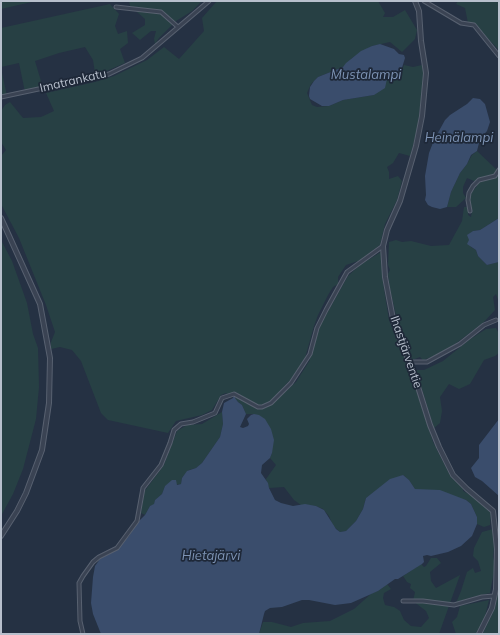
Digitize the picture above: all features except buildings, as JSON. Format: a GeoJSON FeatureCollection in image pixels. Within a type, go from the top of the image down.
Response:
{"type":"FeatureCollection","features":[{"type":"Feature","properties":{"kind":"street","name":"Imatrankatu"},"geometry":{"type":"LineString","coordinates":[[1,97],[109,74],[142,58],[209,1]]}},
{"type":"Feature","properties":{"kind":"street","name":"Ihastjärventie"},"geometry":{"type":"LineString","coordinates":[[415,1],[419,11],[421,41],[426,73],[422,116],[416,146],[400,200],[387,230],[383,246],[385,277],[399,336],[410,362],[430,425],[453,475],[466,490],[493,511],[497,549],[497,569],[494,596],[492,608],[479,634]]}},
{"type":"Feature","properties":{"kind":"street"},"geometry":{"type":"LineString","coordinates":[[424,1],[461,24],[474,25],[499,56]]}},
{"type":"Feature","properties":{"kind":"street"},"geometry":{"type":"LineString","coordinates":[[116,7],[161,12],[178,27]]}},
{"type":"Feature","properties":{"kind":"street"},"geometry":{"type":"LineString","coordinates":[[470,211],[468,200],[469,193],[473,186],[479,180],[495,176],[499,170]]}},
{"type":"Feature","properties":{"kind":"street"},"geometry":{"type":"LineString","coordinates":[[1,218],[40,304],[50,358],[49,402],[42,450],[26,493],[17,512],[1,536]]}},
{"type":"Feature","properties":{"kind":"street"},"geometry":{"type":"LineString","coordinates":[[83,634],[80,621],[79,583],[93,562],[98,557],[117,548],[137,521],[143,488],[161,465],[174,430],[182,424],[193,422],[215,413],[222,398],[234,394],[262,407],[271,403],[291,383],[310,354],[317,328],[347,272],[383,246]]}},
{"type":"Feature","properties":{"kind":"street"},"geometry":{"type":"LineString","coordinates":[[410,362],[427,362],[460,344],[484,325],[496,320]]}},
{"type":"Feature","properties":{"kind":"street"},"geometry":{"type":"LineString","coordinates":[[403,601],[423,601],[454,605],[482,596],[494,596]]}},
{"type":"Feature","properties":{"kind":"green space"},"geometry":{"type":"Polygon","coordinates":[[[1,1],[36,1],[1,9],[1,1]]]}},
{"type":"Feature","properties":{"kind":"green space"},"geometry":{"type":"Polygon","coordinates":[[[129,1],[202,1],[192,11],[176,21],[155,44],[154,39],[156,31],[151,31],[140,40],[132,33],[145,25],[145,19],[130,6],[129,1]]]}},
{"type":"Feature","properties":{"kind":"green space"},"geometry":{"type":"Polygon","coordinates":[[[217,1],[378,1],[385,13],[383,17],[393,17],[405,10],[417,30],[415,39],[402,52],[390,42],[372,46],[352,58],[343,67],[318,77],[311,84],[307,93],[312,105],[317,107],[329,106],[343,100],[374,95],[385,83],[388,74],[391,71],[397,74],[402,70],[404,65],[413,67],[422,65],[424,73],[421,100],[418,125],[410,156],[399,153],[393,163],[387,167],[389,179],[398,176],[402,181],[397,200],[385,224],[380,245],[361,260],[346,265],[338,277],[338,284],[333,287],[318,315],[305,358],[291,380],[270,402],[259,406],[245,399],[236,392],[221,395],[212,410],[202,415],[176,421],[168,433],[108,420],[101,413],[81,361],[72,350],[60,347],[51,349],[51,342],[55,332],[46,305],[19,238],[1,204],[1,156],[6,150],[1,142],[1,111],[5,105],[10,102],[23,118],[41,117],[54,111],[46,93],[95,82],[114,76],[147,60],[164,47],[179,59],[204,31],[202,18],[217,1]]]}},
{"type":"Feature","properties":{"kind":"green space"},"geometry":{"type":"Polygon","coordinates":[[[458,1],[499,1],[499,50],[474,24],[468,23],[465,8],[456,4],[458,1]]]}},
{"type":"Feature","properties":{"kind":"green space"},"geometry":{"type":"Polygon","coordinates":[[[110,4],[119,14],[115,26],[118,34],[127,31],[128,43],[120,49],[125,63],[104,72],[95,73],[93,60],[85,47],[59,53],[35,61],[43,88],[25,92],[19,63],[1,67],[1,28],[110,4]]]}},
{"type":"Feature","properties":{"kind":"green space"},"geometry":{"type":"Polygon","coordinates":[[[1,68],[7,96],[1,97],[1,68]]]}},
{"type":"Feature","properties":{"kind":"green space"},"geometry":{"type":"Polygon","coordinates":[[[477,151],[497,170],[499,176],[499,218],[480,230],[473,231],[468,235],[471,247],[476,250],[478,256],[487,265],[499,262],[499,302],[496,294],[493,297],[495,310],[483,323],[451,347],[423,360],[420,357],[412,360],[402,341],[390,289],[388,274],[390,270],[388,265],[389,242],[396,240],[402,242],[411,241],[431,246],[449,245],[462,221],[464,207],[468,207],[468,215],[471,217],[472,211],[469,199],[477,186],[474,181],[467,178],[463,187],[463,193],[466,198],[456,207],[447,207],[451,192],[460,173],[472,155],[477,151]]]}},
{"type":"Feature","properties":{"kind":"green space"},"geometry":{"type":"Polygon","coordinates":[[[1,240],[12,261],[27,303],[33,334],[38,348],[39,387],[36,419],[23,469],[13,494],[1,516],[1,240]]]}},
{"type":"Feature","properties":{"kind":"green space"},"geometry":{"type":"Polygon","coordinates":[[[381,252],[383,283],[389,320],[410,371],[433,442],[451,477],[463,487],[463,491],[474,497],[491,513],[490,525],[484,527],[477,524],[477,517],[471,504],[466,500],[415,489],[409,480],[403,475],[366,498],[363,509],[356,521],[346,531],[340,532],[333,526],[329,516],[323,509],[316,506],[301,505],[294,500],[284,487],[269,488],[266,479],[276,465],[270,458],[272,453],[254,414],[246,414],[242,405],[238,402],[235,396],[258,408],[263,408],[274,402],[296,382],[310,360],[309,358],[321,324],[348,276],[360,265],[381,252]]]}},
{"type":"Feature","properties":{"kind":"green space"},"geometry":{"type":"Polygon","coordinates":[[[496,328],[499,334],[499,353],[484,360],[470,384],[459,389],[449,384],[440,397],[442,411],[440,423],[434,428],[416,370],[424,370],[443,361],[469,340],[486,329],[496,328]]]}},
{"type":"Feature","properties":{"kind":"green space"},"geometry":{"type":"Polygon","coordinates":[[[222,412],[223,424],[220,437],[202,463],[196,468],[189,470],[182,478],[181,484],[165,486],[162,494],[155,500],[154,505],[150,506],[145,515],[141,513],[144,492],[164,465],[177,431],[187,425],[202,424],[222,412]]]}},
{"type":"Feature","properties":{"kind":"green space"},"geometry":{"type":"Polygon","coordinates":[[[493,529],[493,557],[495,565],[490,593],[472,597],[456,603],[467,572],[473,568],[475,573],[481,571],[478,561],[473,556],[474,548],[482,532],[493,529]]]}},
{"type":"Feature","properties":{"kind":"green space"},"geometry":{"type":"Polygon","coordinates":[[[431,558],[437,558],[441,563],[430,572],[431,581],[436,588],[460,575],[439,634],[259,634],[263,622],[272,622],[291,627],[303,623],[330,621],[354,609],[372,593],[378,591],[387,584],[391,589],[384,593],[383,598],[385,605],[394,607],[400,611],[404,620],[411,626],[421,627],[429,618],[426,611],[413,601],[415,592],[410,588],[411,584],[407,582],[403,576],[421,564],[424,567],[426,566],[431,558]]]}},
{"type":"Feature","properties":{"kind":"green space"},"geometry":{"type":"Polygon","coordinates":[[[499,585],[499,634],[485,634],[483,633],[495,608],[499,585]]]}},
{"type":"Feature","properties":{"kind":"green space"},"geometry":{"type":"Polygon","coordinates":[[[489,600],[484,620],[476,634],[456,634],[452,622],[457,617],[460,606],[489,600]]]}},
{"type":"Feature","properties":{"kind":"water","name":"Mustalampi"},"geometry":{"type":"Polygon","coordinates":[[[380,44],[394,49],[399,54],[404,55],[405,58],[401,71],[396,74],[391,71],[388,74],[385,88],[374,95],[343,100],[329,106],[322,106],[310,99],[310,87],[318,77],[343,67],[361,51],[380,44]]]}},
{"type":"Feature","properties":{"kind":"water","name":"Heinälampi"},"geometry":{"type":"Polygon","coordinates":[[[473,98],[480,99],[485,104],[490,122],[487,131],[480,139],[477,151],[471,155],[467,164],[460,173],[451,192],[447,207],[440,209],[432,207],[428,205],[425,200],[425,176],[429,153],[445,120],[473,98]]]}},
{"type":"Feature","properties":{"kind":"water"},"geometry":{"type":"Polygon","coordinates":[[[499,218],[499,262],[487,265],[478,256],[476,250],[467,244],[469,240],[467,235],[473,231],[480,230],[499,218]]]}},
{"type":"Feature","properties":{"kind":"water","name":"Hietajärvi"},"geometry":{"type":"Polygon","coordinates":[[[234,395],[237,397],[235,396],[235,398],[242,405],[246,414],[240,427],[243,428],[248,426],[249,424],[247,419],[254,414],[265,419],[271,429],[274,440],[272,453],[270,458],[262,465],[261,473],[268,483],[275,500],[293,506],[305,504],[316,506],[324,510],[336,529],[340,532],[346,531],[356,521],[363,509],[366,498],[390,479],[403,475],[409,480],[415,489],[440,490],[466,500],[471,504],[477,517],[477,524],[472,536],[461,546],[448,552],[431,556],[423,556],[424,562],[422,564],[398,579],[395,579],[378,591],[351,603],[335,605],[302,600],[282,607],[270,608],[265,611],[259,634],[101,634],[93,614],[91,603],[95,566],[100,559],[112,552],[129,536],[150,506],[154,504],[155,500],[162,494],[165,486],[172,480],[176,480],[177,485],[181,484],[182,478],[187,471],[196,468],[202,463],[220,437],[223,424],[222,412],[224,403],[233,398],[234,395]]]}},
{"type":"Feature","properties":{"kind":"water"},"geometry":{"type":"Polygon","coordinates":[[[499,419],[499,496],[482,481],[475,477],[471,468],[479,458],[479,445],[499,419]]]}}]}
